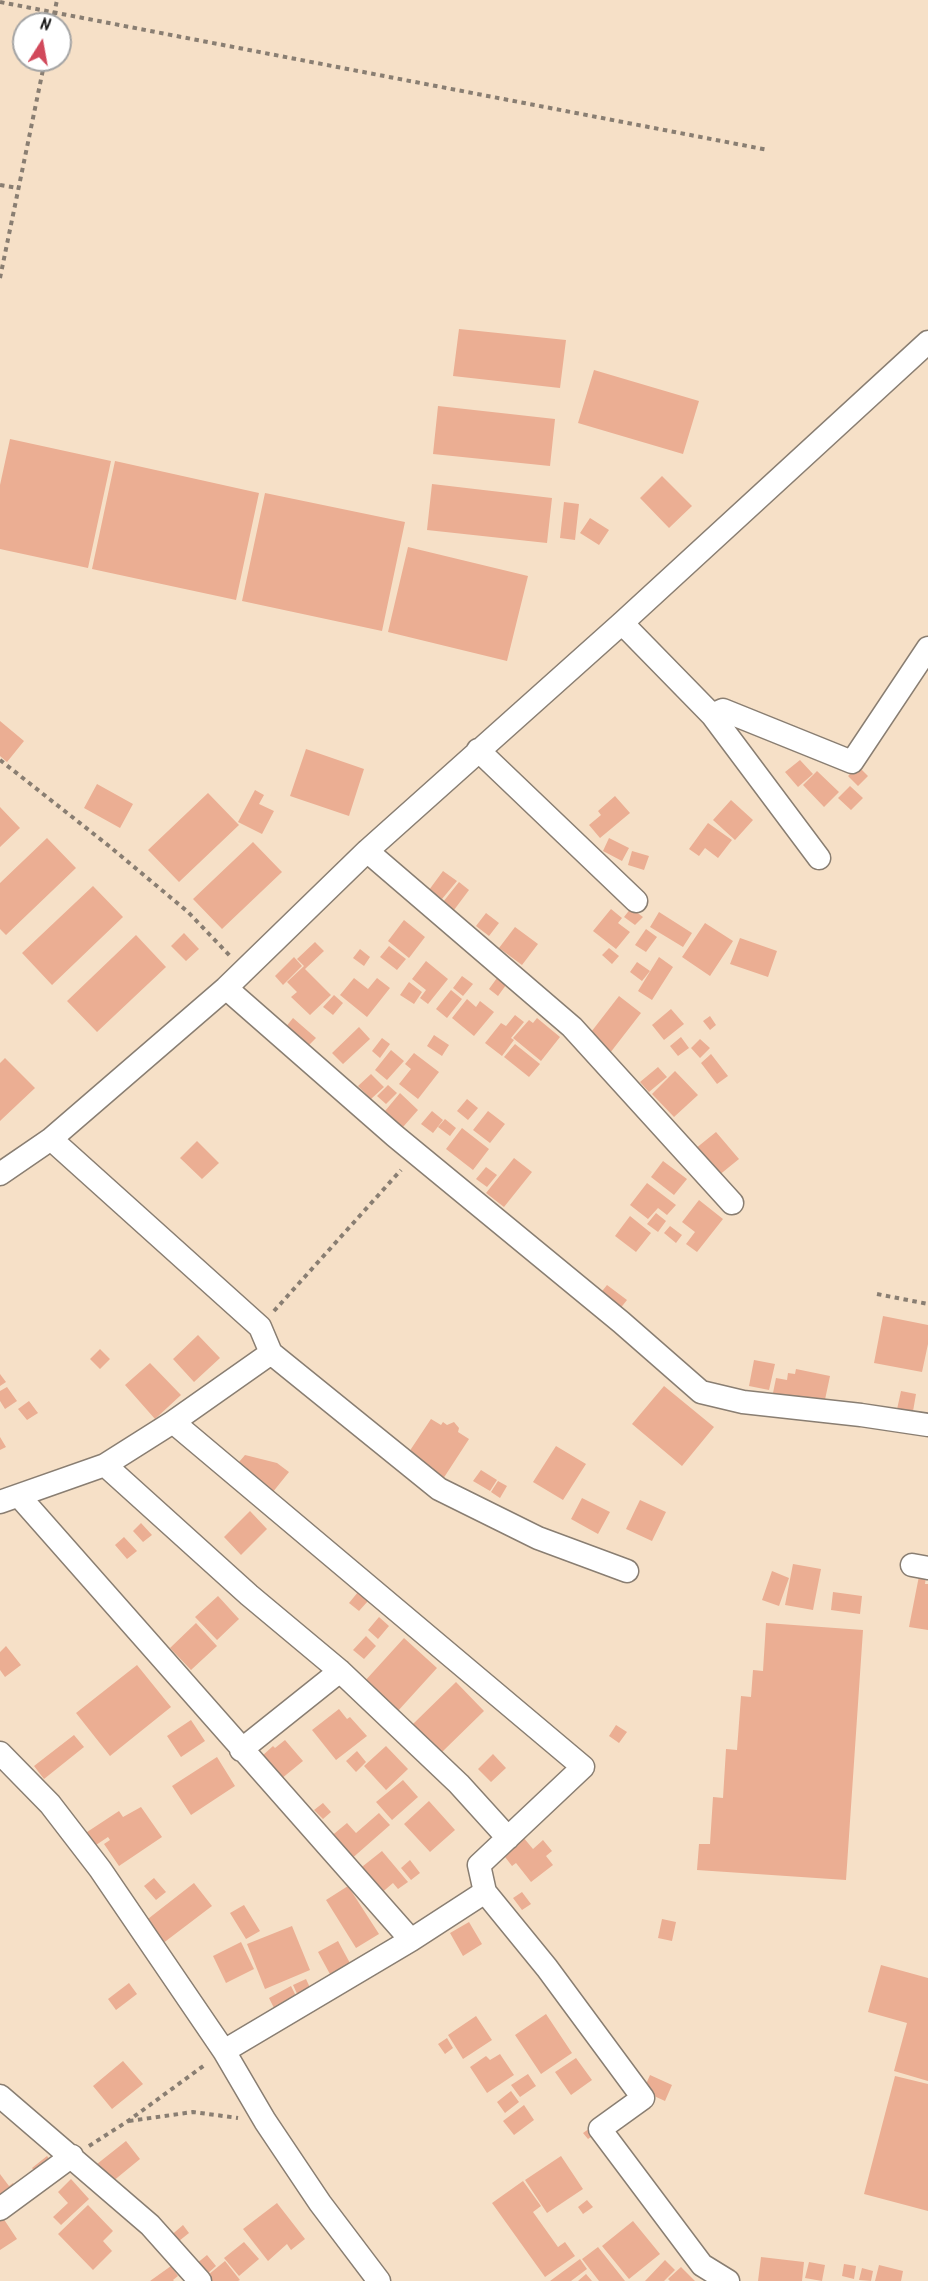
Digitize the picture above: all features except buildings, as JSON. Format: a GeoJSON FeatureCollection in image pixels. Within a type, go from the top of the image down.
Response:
{"type":"FeatureCollection","features":[{"type":"Feature","properties":{"kind":"street"},"geometry":{"type":"LineString","coordinates":[[0,1174],[51,1139],[226,988],[367,851],[622,623],[928,342]]}},
{"type":"Feature","properties":{"kind":"street"},"geometry":{"type":"LineString","coordinates":[[622,623],[712,715],[819,858]]}},
{"type":"Feature","properties":{"kind":"street"},"geometry":{"type":"LineString","coordinates":[[712,715],[723,710],[852,762],[928,648]]}},
{"type":"Feature","properties":{"kind":"street"},"geometry":{"type":"LineString","coordinates":[[478,750],[636,901]]}},
{"type":"Feature","properties":{"kind":"street"},"geometry":{"type":"LineString","coordinates":[[367,851],[572,1027],[732,1203]]}},
{"type":"Feature","properties":{"kind":"street"},"geometry":{"type":"LineString","coordinates":[[226,988],[416,1154],[621,1322],[702,1392],[743,1402],[928,1425]]}},
{"type":"Feature","properties":{"kind":"street"},"geometry":{"type":"LineString","coordinates":[[51,1139],[260,1327],[272,1353],[439,1489],[538,1538],[627,1571]]}},
{"type":"Feature","properties":{"kind":"street"},"geometry":{"type":"LineString","coordinates":[[272,1353],[174,1422],[105,1465],[9,1499],[241,1750],[411,1940]]}},
{"type":"Feature","properties":{"kind":"street"},"geometry":{"type":"LineString","coordinates":[[174,1422],[583,1767],[479,1864],[485,1892],[547,1968],[643,2098],[600,2130],[702,2265],[728,2281]]}},
{"type":"Feature","properties":{"kind":"street"},"geometry":{"type":"LineString","coordinates":[[105,1465],[249,1595],[340,1671],[459,1784],[508,1838]]}},
{"type":"Feature","properties":{"kind":"street"},"geometry":{"type":"LineString","coordinates":[[241,1750],[340,1671]]}},
{"type":"Feature","properties":{"kind":"street"},"geometry":{"type":"LineString","coordinates":[[0,1753],[50,1804],[100,1869],[224,2051],[265,2121],[320,2203],[379,2281]]}},
{"type":"Feature","properties":{"kind":"street"},"geometry":{"type":"LineString","coordinates":[[224,2051],[411,1940],[485,1892]]}},
{"type":"Feature","properties":{"kind":"street"},"geometry":{"type":"LineString","coordinates":[[0,2096],[150,2225],[200,2281]]}},
{"type":"Feature","properties":{"kind":"street"},"geometry":{"type":"LineString","coordinates":[[0,2209],[72,2156]]}},
{"type":"Feature","properties":{"kind":"path"},"geometry":{"type":"LineString","coordinates":[[0,2],[50,12]]}},
{"type":"Feature","properties":{"kind":"path"},"geometry":{"type":"LineString","coordinates":[[72,16],[768,150]]}},
{"type":"Feature","properties":{"kind":"path"},"geometry":{"type":"LineString","coordinates":[[0,278],[42,72]]}},
{"type":"Feature","properties":{"kind":"path"},"geometry":{"type":"LineString","coordinates":[[0,185],[18,188]]}},
{"type":"Feature","properties":{"kind":"path"},"geometry":{"type":"LineString","coordinates":[[0,760],[188,912],[244,971]]}},
{"type":"Feature","properties":{"kind":"path"},"geometry":{"type":"LineString","coordinates":[[260,1327],[416,1154]]}},
{"type":"Feature","properties":{"kind":"path"},"geometry":{"type":"LineString","coordinates":[[877,1294],[928,1304]]}},
{"type":"Feature","properties":{"kind":"path"},"geometry":{"type":"LineString","coordinates":[[72,2156],[129,2121],[224,2051]]}},
{"type":"Feature","properties":{"kind":"path"},"geometry":{"type":"LineString","coordinates":[[129,2121],[193,2112],[265,2121]]}}]}
